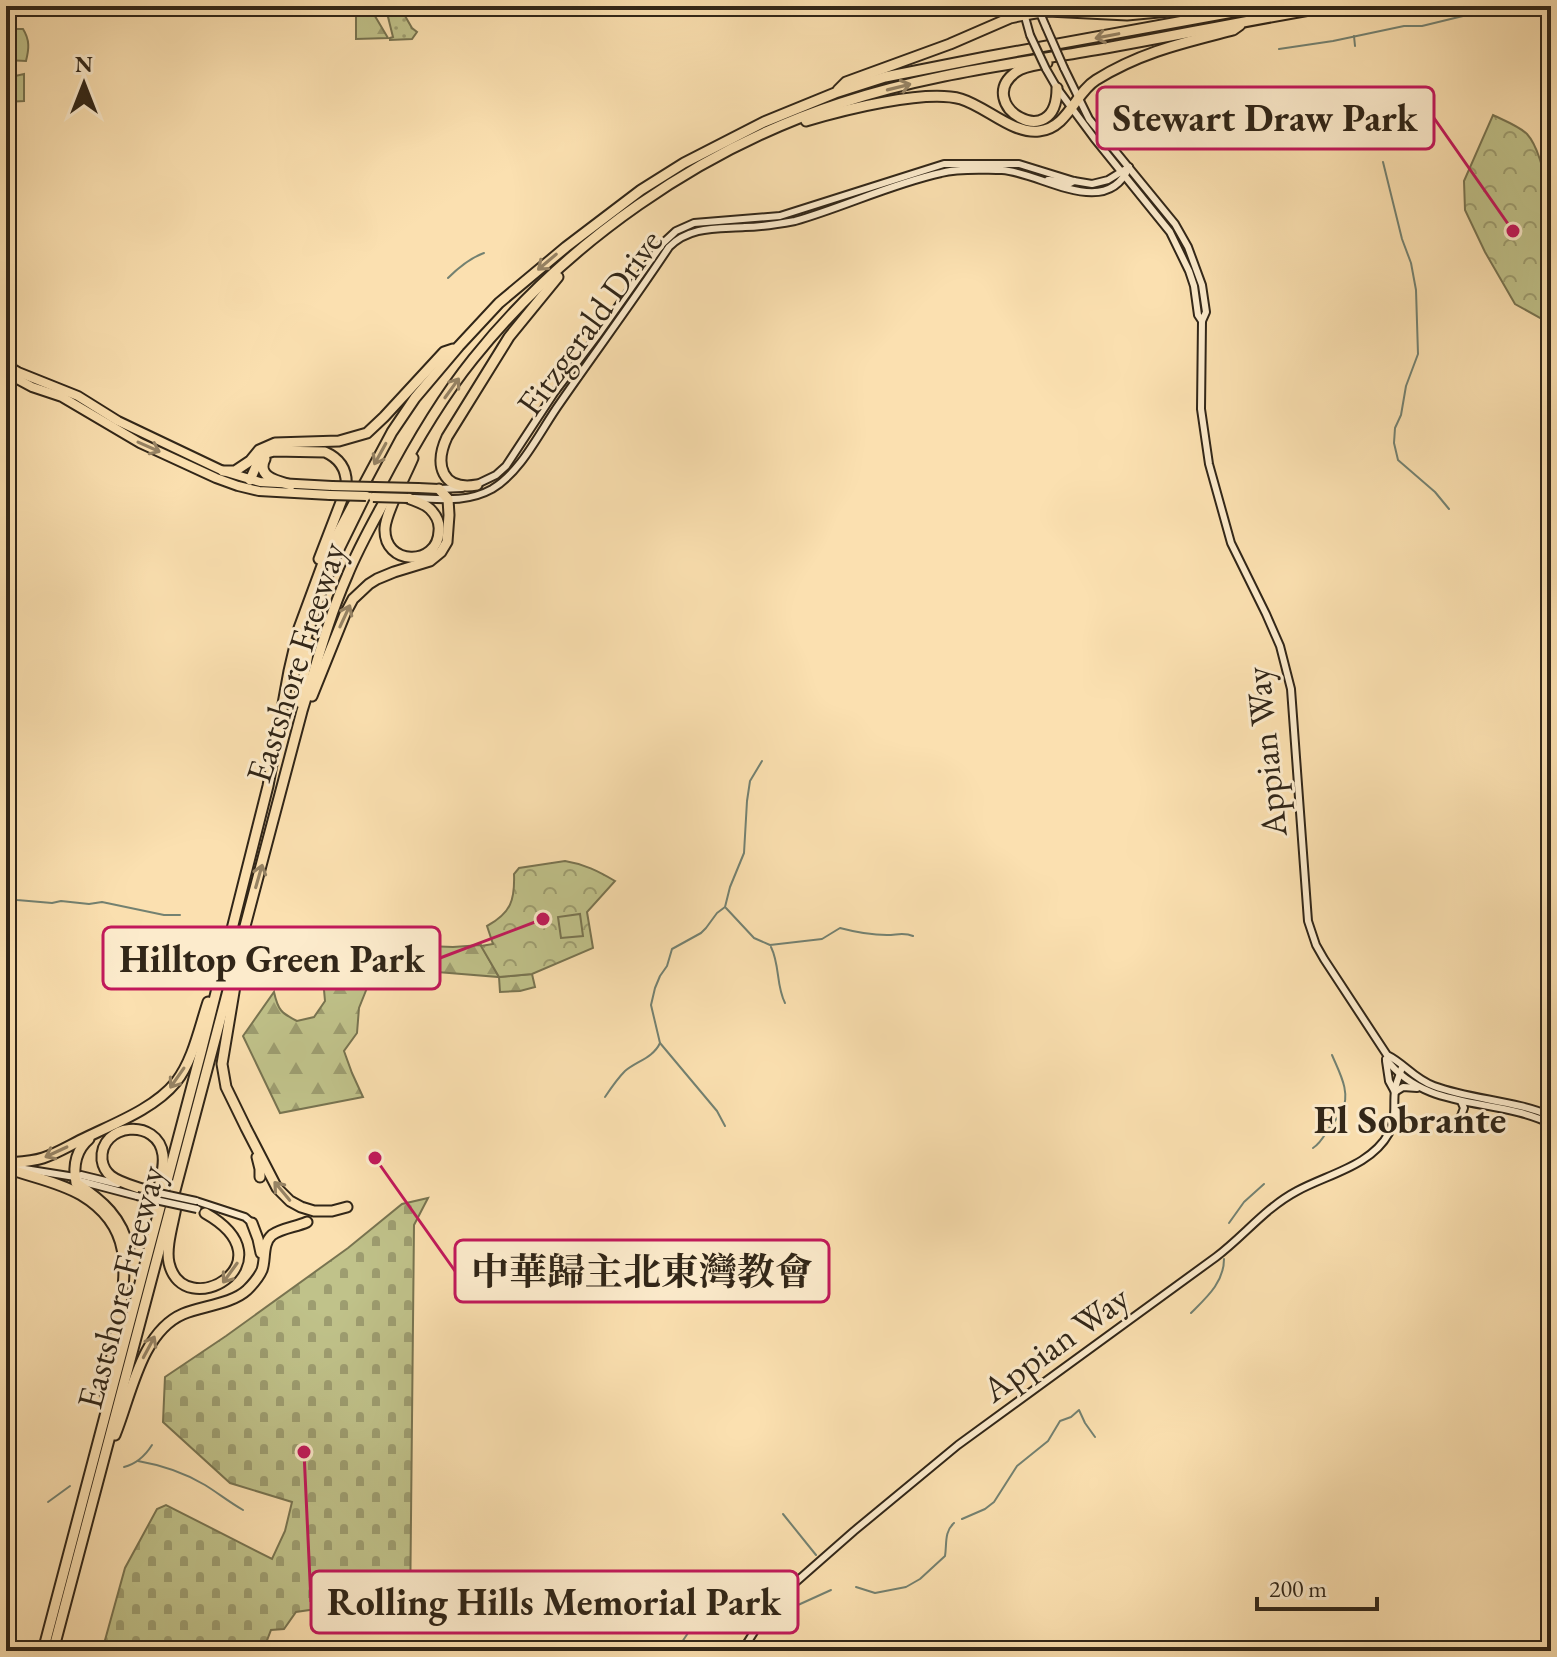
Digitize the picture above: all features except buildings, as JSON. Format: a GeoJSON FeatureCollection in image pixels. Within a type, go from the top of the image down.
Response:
{"type":"FeatureCollection","features":[{"type":"Feature","properties":{"kind":"highway"},"geometry":{"type":"LineString","coordinates":[[984,30],[1006,15],[1011,6]]}},
{"type":"Feature","properties":{"kind":"highway"},"geometry":{"type":"LineString","coordinates":[[835,93],[846,82],[984,30],[1023,10],[1127,15],[1223,6]]}},
{"type":"Feature","properties":{"kind":"highway","name":"Eastshore Freeway"},"geometry":{"type":"LineString","coordinates":[[43,1651],[268,786],[299,628],[338,533],[392,432],[415,398],[499,303],[587,230],[684,163],[752,128],[835,93],[885,77],[1266,6]]}},
{"type":"Feature","properties":{"kind":"highway","name":"Eastshore Freeway"},"geometry":{"type":"LineString","coordinates":[[55,1651],[59,1626],[302,712],[328,628],[345,579],[369,529],[426,426],[473,359],[509,318],[573,257],[648,198],[689,172],[794,119],[893,88],[974,70],[1333,6]]}},
{"type":"Feature","properties":{"kind":"highway"},"geometry":{"type":"LineString","coordinates":[[747,141],[757,142],[808,121],[849,109],[912,98],[941,97],[969,102],[1015,126],[1036,132],[1052,126],[1071,109],[1084,88],[1097,79],[1149,53],[1233,30],[1247,21]]}},
{"type":"Feature","properties":{"kind":"highway"},"geometry":{"type":"LineString","coordinates":[[1057,88],[1057,100],[1049,115],[1033,122],[1014,115],[1007,106],[1004,93],[1009,79],[1020,70],[1100,48]]}},
{"type":"Feature","properties":{"kind":"highway"},"geometry":{"type":"LineString","coordinates":[[477,485],[459,486],[449,480],[440,467],[441,448],[509,337],[573,257]]}},
{"type":"Feature","properties":{"kind":"highway"},"geometry":{"type":"LineString","coordinates":[[223,471],[235,471],[259,450],[275,443],[339,441],[367,433],[444,352],[459,346]]}},
{"type":"Feature","properties":{"kind":"highway"},"geometry":{"type":"LineString","coordinates":[[6,365],[78,396],[118,421],[223,471],[260,482],[331,490]]}},
{"type":"Feature","properties":{"kind":"highway"},"geometry":{"type":"LineString","coordinates":[[6,373],[32,387],[62,397],[130,438],[238,486],[259,491],[371,492],[408,498],[428,507],[439,524],[438,540],[430,551],[421,556],[405,557],[396,553],[387,542],[385,530],[388,517],[426,426]]}},
{"type":"Feature","properties":{"kind":"highway"},"geometry":{"type":"LineString","coordinates":[[246,479],[262,457],[274,451],[325,452],[342,465],[347,479],[346,489],[318,561],[311,595]]}},
{"type":"Feature","properties":{"kind":"highway"},"geometry":{"type":"LineString","coordinates":[[280,452],[265,459],[263,470],[274,479],[291,485]]}},
{"type":"Feature","properties":{"kind":"highway"},"geometry":{"type":"LineString","coordinates":[[246,479],[250,461]]}},
{"type":"Feature","properties":{"kind":"highway"},"geometry":{"type":"LineString","coordinates":[[302,712],[311,700],[353,599],[377,579],[430,561],[439,555],[447,542],[448,499],[439,489],[371,492]]}},
{"type":"Feature","properties":{"kind":"highway"},"geometry":{"type":"LineString","coordinates":[[268,786],[293,680],[322,589],[371,492]]}},
{"type":"Feature","properties":{"kind":"highway"},"geometry":{"type":"LineString","coordinates":[[302,712],[300,697],[312,632],[350,533]]}},
{"type":"Feature","properties":{"kind":"highway"},"geometry":{"type":"LineString","coordinates":[[238,952],[222,1064],[226,1087],[277,1188],[290,1201],[314,1211],[347,1207]]}},
{"type":"Feature","properties":{"kind":"highway"},"geometry":{"type":"LineString","coordinates":[[6,1166],[44,1158],[153,1103],[175,1083],[187,1062],[218,981]]}},
{"type":"Feature","properties":{"kind":"highway"},"geometry":{"type":"LineString","coordinates":[[246,1128],[260,1177]]}},
{"type":"Feature","properties":{"kind":"highway"},"geometry":{"type":"LineString","coordinates":[[138,1289],[163,1156],[158,1141],[150,1133],[139,1129],[123,1130],[113,1136],[104,1148],[104,1168],[114,1178],[141,1193]]}},
{"type":"Feature","properties":{"kind":"highway"},"geometry":{"type":"LineString","coordinates":[[100,1434],[129,1264],[126,1236],[109,1208],[76,1183],[75,1165],[79,1150],[102,1130]]}},
{"type":"Feature","properties":{"kind":"highway"},"geometry":{"type":"LineString","coordinates":[[184,1155],[169,1262],[181,1282],[200,1289],[213,1288],[232,1274],[238,1257],[237,1244],[232,1233],[199,1208]]}},
{"type":"Feature","properties":{"kind":"highway"},"geometry":{"type":"LineString","coordinates":[[6,1166],[77,1193],[103,1213],[124,1251],[123,1295]]}},
{"type":"Feature","properties":{"kind":"highway"},"geometry":{"type":"LineString","coordinates":[[100,1472],[153,1338],[178,1316],[246,1291],[261,1271],[269,1238],[307,1222]]}},
{"type":"Feature","properties":{"kind":"highway"},"geometry":{"type":"LineString","coordinates":[[252,1223],[261,1255],[253,1283]]}},
{"type":"Feature","properties":{"kind":"highway"},"geometry":{"type":"LineString","coordinates":[[37,1651],[55,1602]]}},
{"type":"Feature","properties":{"kind":"main road","name":"Appian Way"},"geometry":{"type":"LineString","coordinates":[[742,1651],[764,1616],[790,1587],[949,1452],[1216,1257],[1283,1199],[1374,1152],[1385,1140],[1395,1114],[1386,1057],[1324,959],[1308,921],[1291,689],[1284,656],[1231,543],[1209,464],[1201,409],[1202,321],[1206,312],[1202,285],[1188,247],[1175,224],[1089,119],[1038,9]]}},
{"type":"Feature","properties":{"kind":"main road","name":"Appian Way"},"geometry":{"type":"LineString","coordinates":[[1023,10],[1030,35],[1057,88],[1177,244],[1194,286],[1198,315],[1202,321]]}},
{"type":"Feature","properties":{"kind":"main road","name":"Fitzgerald Drive"},"geometry":{"type":"LineString","coordinates":[[477,485],[506,466],[559,386],[662,244],[684,226],[704,221],[780,216],[944,164],[1019,164],[1083,183],[1101,183],[1123,174]]}},
{"type":"Feature","properties":{"kind":"main road","name":"Fitzgerald Drive"},"geometry":{"type":"LineString","coordinates":[[408,498],[461,499],[493,488],[511,473],[669,247],[680,237],[705,229],[791,222],[941,172],[994,170],[1022,173],[1072,191],[1094,192],[1111,187],[1129,167]]}},
{"type":"Feature","properties":{"kind":"main road"},"geometry":{"type":"LineString","coordinates":[[1022,173],[1050,174]]}},
{"type":"Feature","properties":{"kind":"main road"},"geometry":{"type":"LineString","coordinates":[[1045,181],[1067,184],[1074,181]]}},
{"type":"Feature","properties":{"kind":"main road"},"geometry":{"type":"LineString","coordinates":[[439,489],[477,485]]}},
{"type":"Feature","properties":{"kind":"main road"},"geometry":{"type":"LineString","coordinates":[[1386,1057],[1420,1088]]}},
{"type":"Feature","properties":{"kind":"main road","name":"Appian Way"},"geometry":{"type":"LineString","coordinates":[[1393,1089],[1399,1071]]}},
{"type":"Feature","properties":{"kind":"main road"},"geometry":{"type":"LineString","coordinates":[[1399,1071],[1436,1087],[1551,1116]]}},
{"type":"Feature","properties":{"kind":"main road"},"geometry":{"type":"LineString","coordinates":[[1393,1089],[1420,1088],[1461,1101],[1537,1117],[1551,1124]]}},
{"type":"Feature","properties":{"kind":"main road"},"geometry":{"type":"LineString","coordinates":[[1461,1101],[1464,1108],[1461,1116]]}},
{"type":"Feature","properties":{"kind":"main road"},"geometry":{"type":"LineString","coordinates":[[6,1166],[75,1177],[81,1175],[199,1208],[245,1217],[252,1223]]}},
{"type":"Feature","properties":{"kind":"green space"},"geometry":{"type":"Polygon","coordinates":[[[356,6],[369,6],[388,38],[356,39],[356,6]]]}},
{"type":"Feature","properties":{"kind":"green space"},"geometry":{"type":"Polygon","coordinates":[[[401,9],[417,32],[412,39],[390,40],[393,37],[388,17],[401,9]]]}},
{"type":"Feature","properties":{"kind":"green space"},"geometry":{"type":"Polygon","coordinates":[[[6,29],[23,29],[28,45],[26,61],[6,60],[6,29]]]}},
{"type":"Feature","properties":{"kind":"green space"},"geometry":{"type":"Polygon","coordinates":[[[24,74],[24,101],[6,102],[6,78],[24,74]]]}},
{"type":"Feature","properties":{"kind":"green space"},"geometry":{"type":"Polygon","coordinates":[[[1493,115],[1527,134],[1542,166],[1551,202],[1551,324],[1515,304],[1465,210],[1464,181],[1493,115]]]}},
{"type":"Feature","properties":{"kind":"green space"},"geometry":{"type":"Polygon","coordinates":[[[565,861],[591,868],[615,881],[587,912],[593,948],[532,974],[499,977],[481,946],[493,944],[487,926],[510,905],[514,874],[519,868],[565,861]]]}},
{"type":"Feature","properties":{"kind":"green space"},"geometry":{"type":"Polygon","coordinates":[[[580,914],[583,936],[561,938],[558,917],[580,914]]]}},
{"type":"Feature","properties":{"kind":"green space"},"geometry":{"type":"Polygon","coordinates":[[[372,944],[481,945],[499,977],[425,971],[423,977],[394,973],[382,976],[367,988],[359,1008],[357,1033],[344,1051],[363,1097],[280,1113],[243,1036],[274,992],[279,1007],[287,1016],[297,1021],[314,1017],[325,1001],[323,979],[327,964],[372,944]]]}},
{"type":"Feature","properties":{"kind":"green space"},"geometry":{"type":"Polygon","coordinates":[[[532,974],[535,987],[500,992],[499,977],[532,974]]]}},
{"type":"Feature","properties":{"kind":"green space"},"geometry":{"type":"Polygon","coordinates":[[[428,1198],[414,1225],[410,1616],[375,1613],[345,1616],[330,1607],[296,1612],[284,1629],[271,1630],[260,1651],[102,1651],[125,1568],[157,1509],[166,1505],[272,1559],[285,1531],[292,1502],[230,1483],[163,1422],[165,1377],[348,1248],[402,1204],[428,1198]]]}},
{"type":"Feature","properties":{"kind":"waterway"},"geometry":{"type":"LineString","coordinates":[[1279,49],[1404,26],[1422,26],[1504,6]]}},
{"type":"Feature","properties":{"kind":"waterway"},"geometry":{"type":"LineString","coordinates":[[1354,36],[1355,46]]}},
{"type":"Feature","properties":{"kind":"waterway"},"geometry":{"type":"LineString","coordinates":[[1383,162],[1416,290],[1418,354],[1406,386],[1394,443],[1398,460],[1435,492],[1449,509]]}},
{"type":"Feature","properties":{"kind":"waterway"},"geometry":{"type":"LineString","coordinates":[[448,278],[465,263],[484,253]]}},
{"type":"Feature","properties":{"kind":"waterway"},"geometry":{"type":"LineString","coordinates":[[725,1126],[717,1111],[660,1043],[651,1005],[672,949],[701,933],[725,907],[744,853],[750,781],[762,761]]}},
{"type":"Feature","properties":{"kind":"waterway"},"geometry":{"type":"LineString","coordinates":[[6,897],[52,903],[102,902],[164,915],[180,915]]}},
{"type":"Feature","properties":{"kind":"waterway"},"geometry":{"type":"LineString","coordinates":[[726,908],[754,938],[770,945],[822,939],[840,928],[869,934],[913,936]]}},
{"type":"Feature","properties":{"kind":"waterway"},"geometry":{"type":"LineString","coordinates":[[771,947],[785,1003]]}},
{"type":"Feature","properties":{"kind":"waterway"},"geometry":{"type":"LineString","coordinates":[[605,1097],[625,1071],[649,1056],[660,1043]]}},
{"type":"Feature","properties":{"kind":"waterway"},"geometry":{"type":"LineString","coordinates":[[1313,1148],[1344,1105],[1343,1083],[1332,1055]]}},
{"type":"Feature","properties":{"kind":"waterway"},"geometry":{"type":"LineString","coordinates":[[1229,1223],[1244,1202],[1264,1184]]}},
{"type":"Feature","properties":{"kind":"waterway"},"geometry":{"type":"LineString","coordinates":[[1191,1313],[1218,1282],[1224,1259]]}},
{"type":"Feature","properties":{"kind":"waterway"},"geometry":{"type":"LineString","coordinates":[[962,1519],[994,1502],[1017,1466],[1048,1441],[1060,1421],[1079,1410],[1095,1437]]}},
{"type":"Feature","properties":{"kind":"waterway"},"geometry":{"type":"LineString","coordinates":[[124,1467],[140,1459],[152,1445]]}},
{"type":"Feature","properties":{"kind":"waterway"},"geometry":{"type":"LineString","coordinates":[[138,1461],[189,1477],[243,1510]]}},
{"type":"Feature","properties":{"kind":"waterway"},"geometry":{"type":"LineString","coordinates":[[48,1502],[70,1486]]}},
{"type":"Feature","properties":{"kind":"waterway"},"geometry":{"type":"LineString","coordinates":[[783,1514],[816,1555]]}},
{"type":"Feature","properties":{"kind":"waterway"},"geometry":{"type":"LineString","coordinates":[[856,1587],[875,1593],[906,1587],[920,1579],[945,1556],[947,1534],[954,1523]]}},
{"type":"Feature","properties":{"kind":"waterway"},"geometry":{"type":"LineString","coordinates":[[779,1609],[798,1605],[831,1590]]}},
{"type":"Feature","properties":{"kind":"waterway"},"geometry":{"type":"LineString","coordinates":[[676,1651],[706,1611],[733,1622],[756,1612]]}},
{"type":"Feature","properties":{"kind":"place","name":"Stewart Draw Park"},"geometry":{"type":"Point","coordinates":[1513,231]}},
{"type":"Feature","properties":{"kind":"place","name":"Hilltop Green Park"},"geometry":{"type":"Point","coordinates":[543,919]}},
{"type":"Feature","properties":{"kind":"place","name":"中華歸主北東灣教會"},"geometry":{"type":"Point","coordinates":[375,1158]}},
{"type":"Feature","properties":{"kind":"place","name":"Rolling Hills Memorial Park"},"geometry":{"type":"Point","coordinates":[304,1452]}},
{"type":"Feature","properties":{"kind":"district","name":"El Sobrante"},"geometry":{"type":"Point","coordinates":[1410,1119]}}]}
